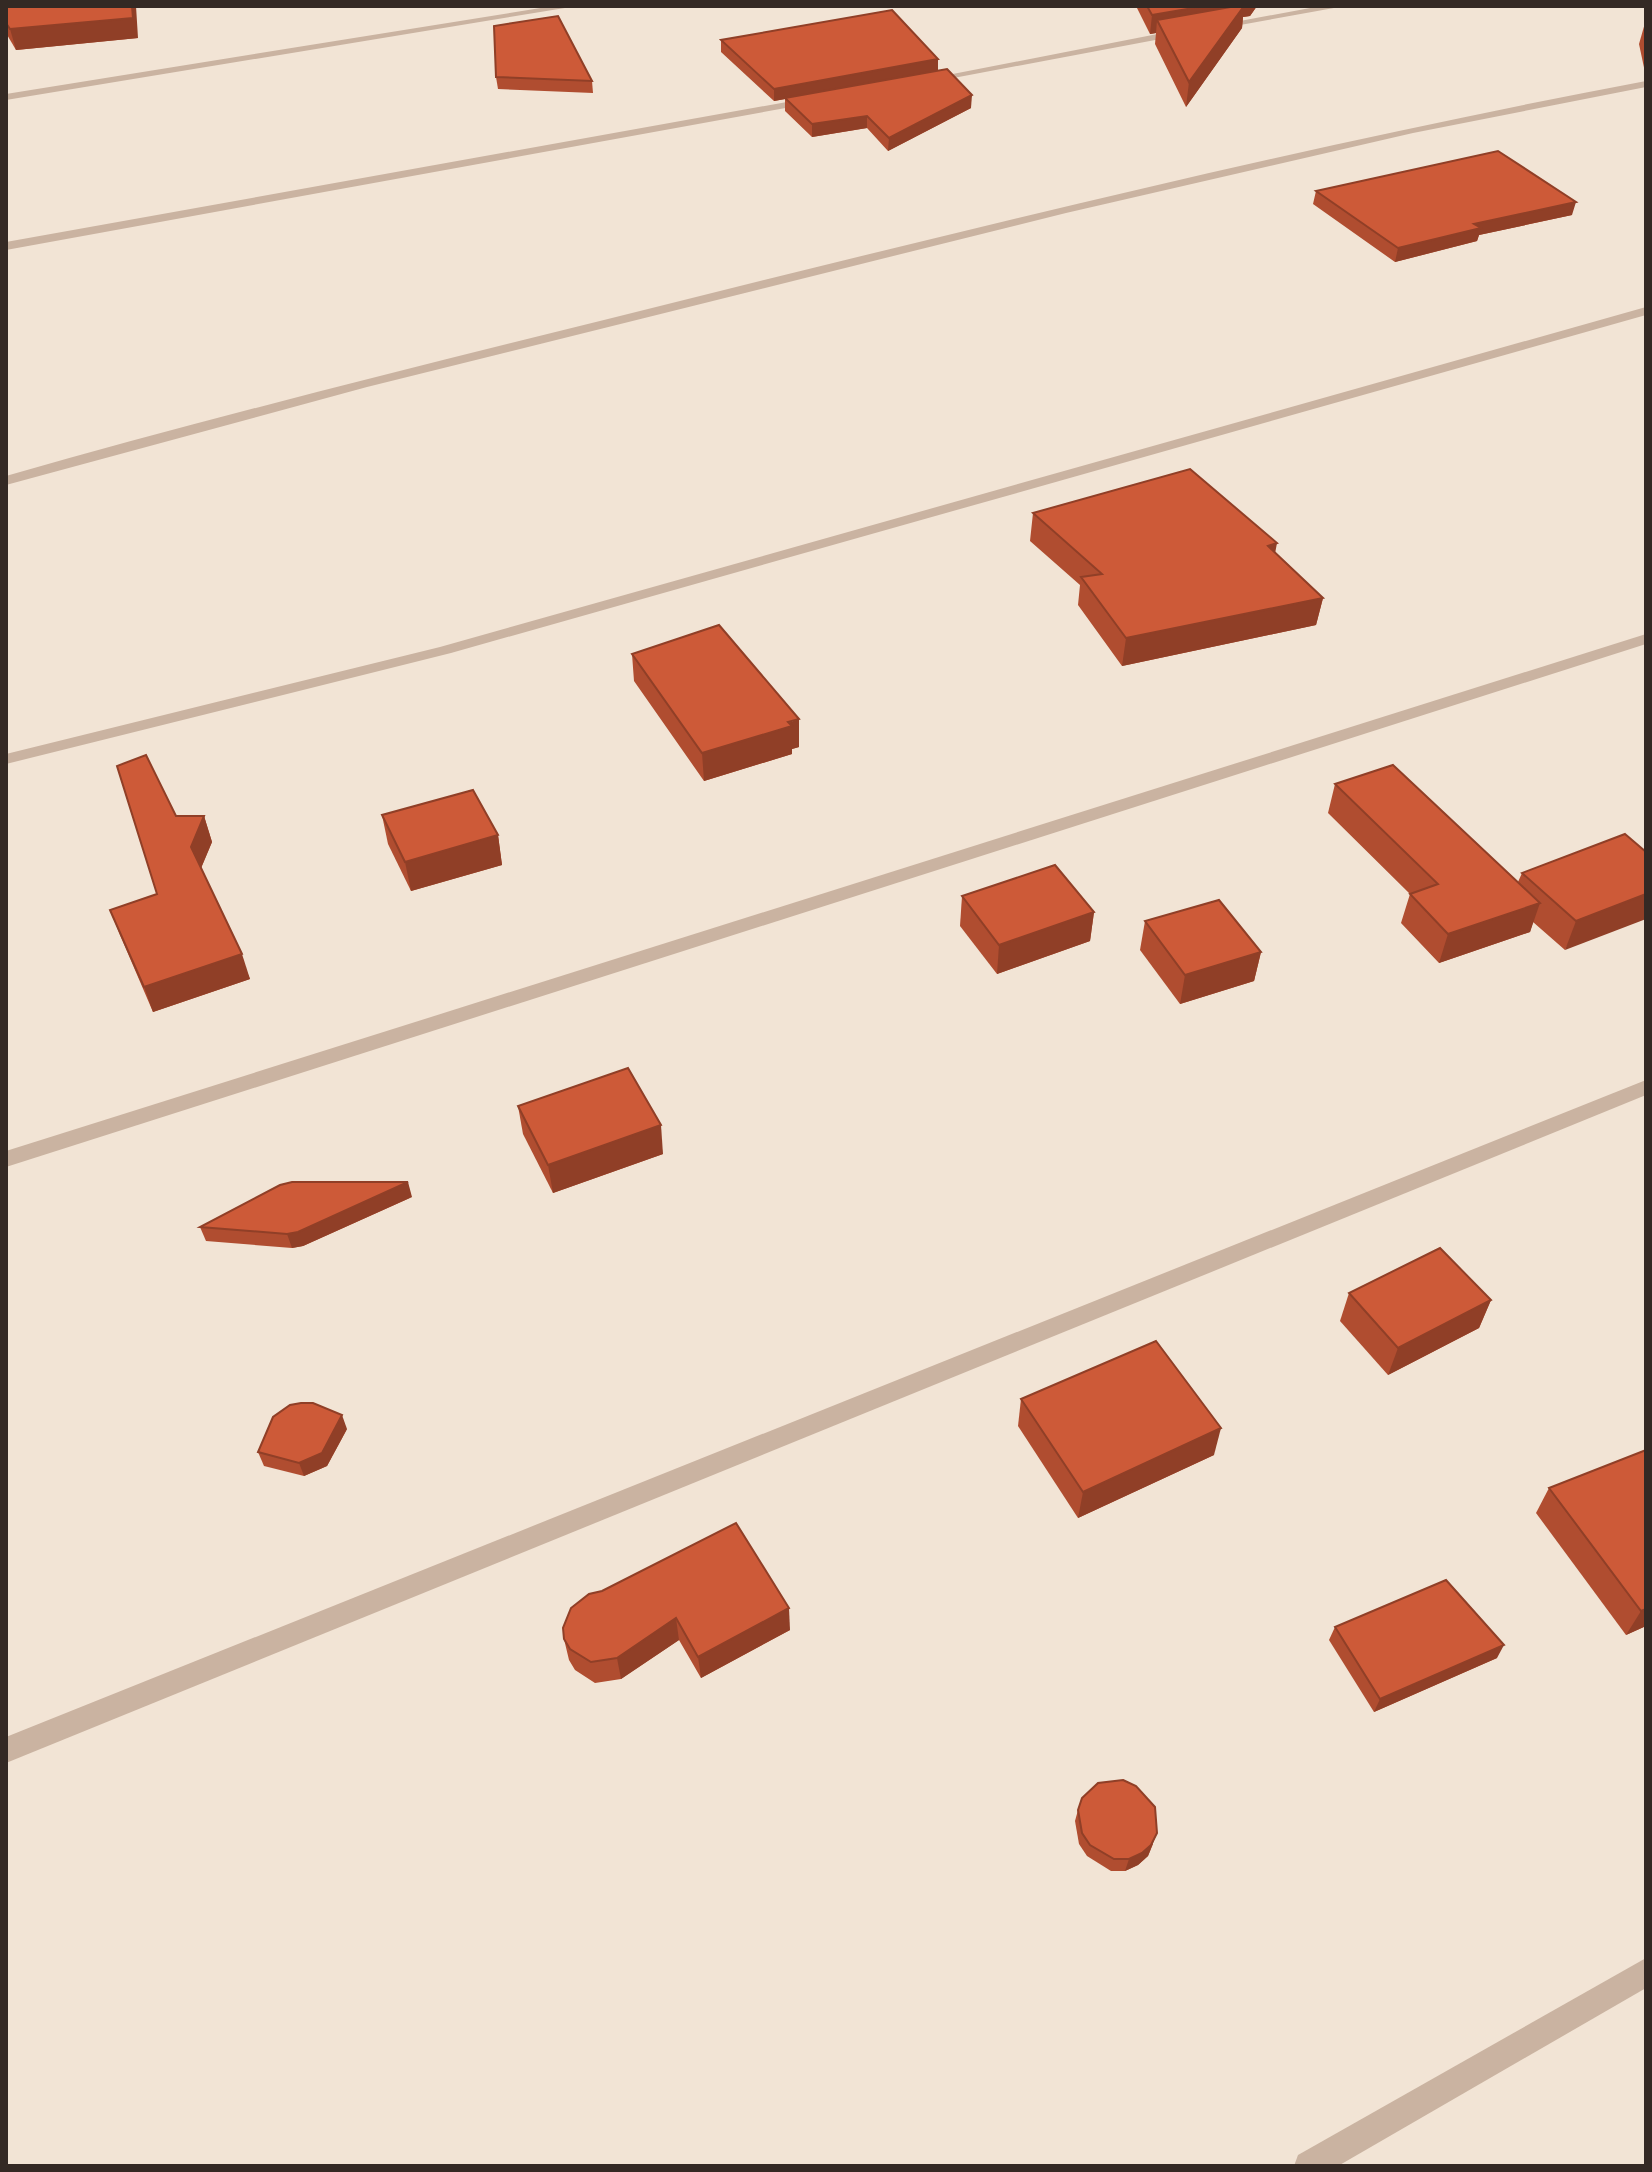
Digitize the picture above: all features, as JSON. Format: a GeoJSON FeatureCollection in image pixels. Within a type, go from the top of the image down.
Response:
{"type":"FeatureCollection","features":[{"type":"Feature","properties":{"kind":"street"},"geometry":{"type":"LineString","coordinates":[[6,97],[572,6]]}},
{"type":"Feature","properties":{"kind":"street"},"geometry":{"type":"LineString","coordinates":[[1208,28],[1340,6]]}},
{"type":"Feature","properties":{"kind":"street"},"geometry":{"type":"LineString","coordinates":[[909,83],[1193,31]]}},
{"type":"Feature","properties":{"kind":"street"},"geometry":{"type":"LineString","coordinates":[[6,481],[181,430],[976,231],[1477,114],[1646,84]]}},
{"type":"Feature","properties":{"kind":"street"},"geometry":{"type":"LineString","coordinates":[[6,246],[816,100]]}},
{"type":"Feature","properties":{"kind":"street"},"geometry":{"type":"LineString","coordinates":[[6,759],[445,650],[1646,311]]}},
{"type":"Feature","properties":{"kind":"street"},"geometry":{"type":"LineString","coordinates":[[6,1159],[1646,639]]}},
{"type":"Feature","properties":{"kind":"street"},"geometry":{"type":"LineString","coordinates":[[6,1750],[1646,1087]]}},
{"type":"Feature","properties":{"kind":"street"},"geometry":{"type":"LineString","coordinates":[[1309,2166],[1646,1972]]}},
{"type":"Feature","properties":{"kind":"building"},"geometry":{"type":"Polygon","coordinates":[[[6,6],[132,6],[133,18],[10,29],[6,23],[6,6]]]}},
{"type":"Feature","properties":{"kind":"building"},"geometry":{"type":"Polygon","coordinates":[[[1147,6],[1205,6],[1152,15],[1147,6]]]}},
{"type":"Feature","properties":{"kind":"building"},"geometry":{"type":"Polygon","coordinates":[[[1244,6],[1189,82],[1157,20],[1244,6]]]}},
{"type":"Feature","properties":{"kind":"building"},"geometry":{"type":"Polygon","coordinates":[[[892,10],[938,59],[774,89],[721,40],[892,10]]]}},
{"type":"Feature","properties":{"kind":"building"},"geometry":{"type":"Polygon","coordinates":[[[558,16],[592,81],[496,77],[494,26],[558,16]]]}},
{"type":"Feature","properties":{"kind":"building"},"geometry":{"type":"Polygon","coordinates":[[[947,69],[972,95],[889,138],[867,116],[812,124],[785,98],[947,69]]]}},
{"type":"Feature","properties":{"kind":"building"},"geometry":{"type":"Polygon","coordinates":[[[1498,151],[1576,202],[1474,224],[1481,228],[1398,248],[1316,191],[1498,151]]]}},
{"type":"Feature","properties":{"kind":"building"},"geometry":{"type":"Polygon","coordinates":[[[1190,469],[1277,543],[1268,546],[1323,598],[1126,638],[1081,577],[1102,574],[1033,513],[1190,469]]]}},
{"type":"Feature","properties":{"kind":"building"},"geometry":{"type":"Polygon","coordinates":[[[719,625],[799,719],[788,722],[792,726],[702,753],[632,654],[719,625]]]}},
{"type":"Feature","properties":{"kind":"building"},"geometry":{"type":"Polygon","coordinates":[[[146,755],[176,816],[204,816],[191,847],[242,954],[144,987],[110,910],[157,894],[117,766],[146,755]]]}},
{"type":"Feature","properties":{"kind":"building"},"geometry":{"type":"Polygon","coordinates":[[[1393,765],[1540,903],[1448,934],[1410,894],[1438,884],[1335,784],[1393,765]]]}},
{"type":"Feature","properties":{"kind":"building"},"geometry":{"type":"Polygon","coordinates":[[[473,790],[498,835],[405,862],[382,815],[473,790]]]}},
{"type":"Feature","properties":{"kind":"building"},"geometry":{"type":"Polygon","coordinates":[[[1625,834],[1646,852],[1646,894],[1576,921],[1522,873],[1625,834]]]}},
{"type":"Feature","properties":{"kind":"building"},"geometry":{"type":"Polygon","coordinates":[[[1055,865],[1094,912],[999,945],[962,896],[1055,865]]]}},
{"type":"Feature","properties":{"kind":"building"},"geometry":{"type":"Polygon","coordinates":[[[1219,900],[1261,952],[1185,975],[1145,921],[1219,900]]]}},
{"type":"Feature","properties":{"kind":"building"},"geometry":{"type":"Polygon","coordinates":[[[628,1068],[661,1125],[548,1165],[518,1106],[628,1068]]]}},
{"type":"Feature","properties":{"kind":"building"},"geometry":{"type":"Polygon","coordinates":[[[292,1182],[408,1182],[298,1232],[287,1234],[200,1227],[280,1185],[292,1182]]]}},
{"type":"Feature","properties":{"kind":"building"},"geometry":{"type":"Polygon","coordinates":[[[1440,1248],[1491,1300],[1398,1348],[1349,1293],[1440,1248]]]}},
{"type":"Feature","properties":{"kind":"building"},"geometry":{"type":"Polygon","coordinates":[[[1156,1341],[1221,1428],[1083,1492],[1021,1399],[1156,1341]]]}},
{"type":"Feature","properties":{"kind":"building"},"geometry":{"type":"Polygon","coordinates":[[[313,1403],[342,1415],[322,1453],[299,1463],[258,1452],[273,1417],[290,1405],[313,1403]]]}},
{"type":"Feature","properties":{"kind":"building"},"geometry":{"type":"Polygon","coordinates":[[[1646,1450],[1646,1609],[1641,1611],[1549,1488],[1646,1450]]]}},
{"type":"Feature","properties":{"kind":"building"},"geometry":{"type":"Polygon","coordinates":[[[736,1523],[789,1608],[698,1657],[676,1618],[617,1658],[591,1662],[570,1649],[564,1639],[563,1628],[571,1608],[589,1594],[602,1591],[736,1523]]]}},
{"type":"Feature","properties":{"kind":"building"},"geometry":{"type":"Polygon","coordinates":[[[1446,1580],[1504,1645],[1380,1699],[1335,1627],[1446,1580]]]}},
{"type":"Feature","properties":{"kind":"building"},"geometry":{"type":"Polygon","coordinates":[[[1123,1780],[1136,1786],[1155,1807],[1157,1833],[1142,1853],[1129,1859],[1114,1859],[1090,1845],[1082,1833],[1078,1810],[1082,1798],[1098,1783],[1123,1780]]]}}]}
